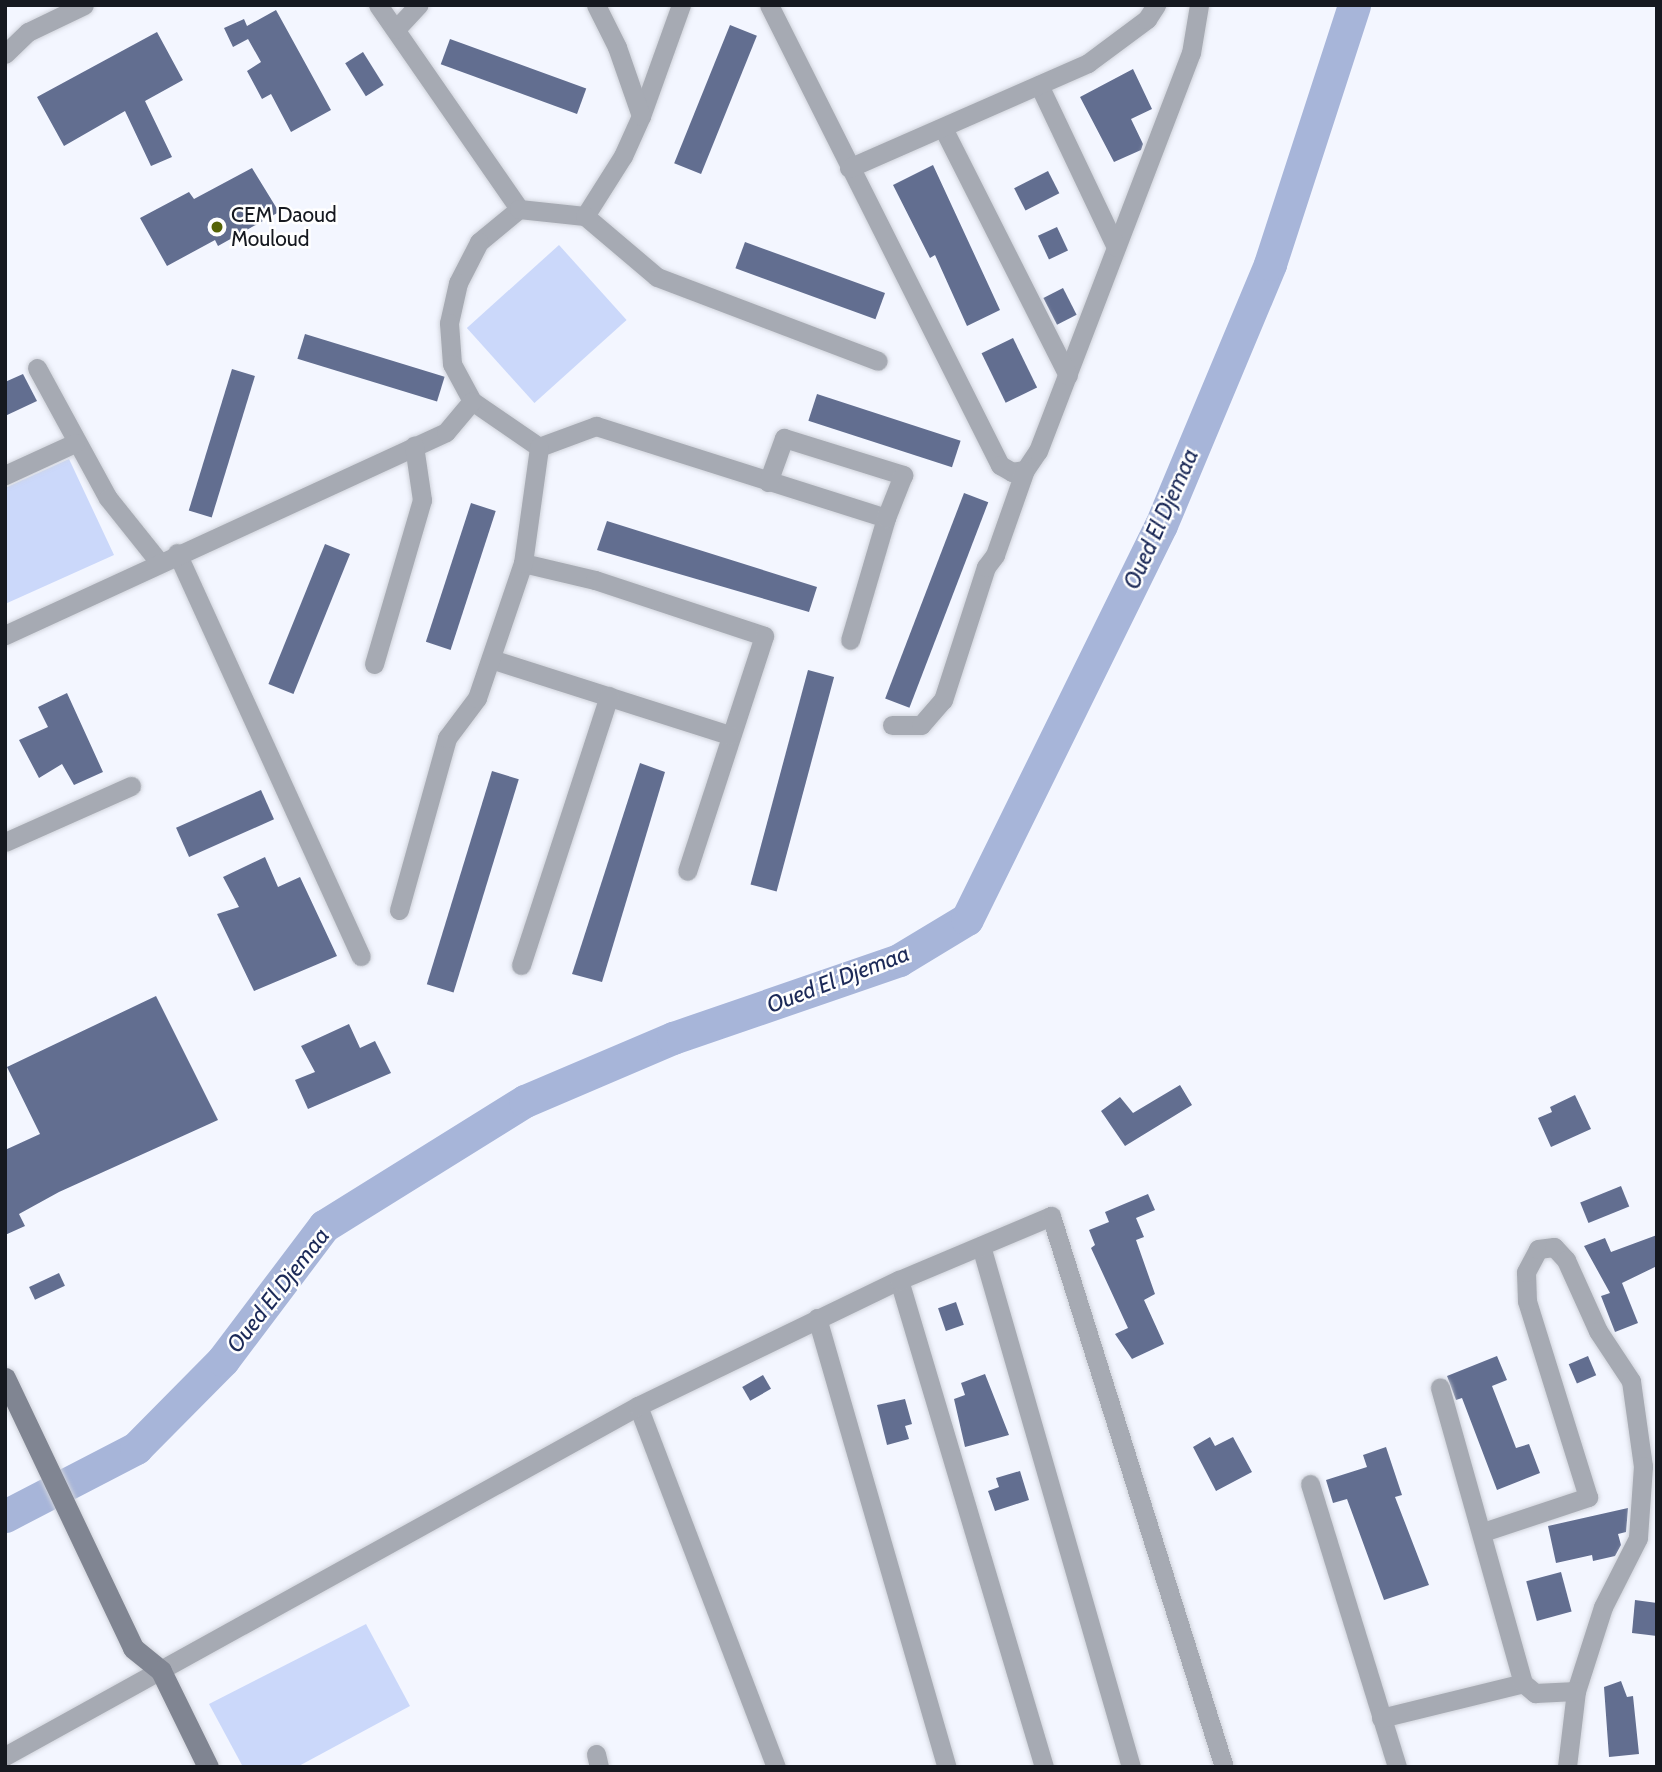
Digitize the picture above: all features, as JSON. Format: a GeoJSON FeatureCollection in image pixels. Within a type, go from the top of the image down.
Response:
{"type":"FeatureCollection","features":[{"type":"Feature","properties":{"kind":"street"},"geometry":{"type":"LineString","coordinates":[[5,54],[28,32],[83,5]]}},
{"type":"Feature","properties":{"kind":"street"},"geometry":{"type":"LineString","coordinates":[[378,5],[519,209]]}},
{"type":"Feature","properties":{"kind":"street"},"geometry":{"type":"LineString","coordinates":[[396,29],[418,5]]}},
{"type":"Feature","properties":{"kind":"street"},"geometry":{"type":"LineString","coordinates":[[596,5],[617,47],[641,116]]}},
{"type":"Feature","properties":{"kind":"street"},"geometry":{"type":"LineString","coordinates":[[585,216],[623,156],[641,116],[681,5]]}},
{"type":"Feature","properties":{"kind":"street"},"geometry":{"type":"LineString","coordinates":[[769,5],[1000,465],[1012,472],[1025,470]]}},
{"type":"Feature","properties":{"kind":"street"},"geometry":{"type":"LineString","coordinates":[[849,168],[1088,63],[1147,19],[1156,5]]}},
{"type":"Feature","properties":{"kind":"street"},"geometry":{"type":"LineString","coordinates":[[892,725],[921,725],[943,701],[983,576],[1025,470],[1038,452],[1191,53],[1199,5]]}},
{"type":"Feature","properties":{"kind":"street"},"geometry":{"type":"LineString","coordinates":[[1039,85],[1116,247]]}},
{"type":"Feature","properties":{"kind":"street"},"geometry":{"type":"LineString","coordinates":[[943,128],[1068,374]]}},
{"type":"Feature","properties":{"kind":"street"},"geometry":{"type":"LineString","coordinates":[[540,447],[472,401],[452,364],[449,323],[458,283],[479,242],[519,209],[585,216],[657,277],[878,361]]}},
{"type":"Feature","properties":{"kind":"street"},"geometry":{"type":"LineString","coordinates":[[37,368],[75,443],[108,498],[159,562]]}},
{"type":"Feature","properties":{"kind":"street"},"geometry":{"type":"LineString","coordinates":[[5,635],[177,553],[446,432],[472,401]]}},
{"type":"Feature","properties":{"kind":"street"},"geometry":{"type":"LineString","coordinates":[[540,447],[596,426],[886,518]]}},
{"type":"Feature","properties":{"kind":"street"},"geometry":{"type":"LineString","coordinates":[[768,481],[784,438],[903,475],[886,518],[850,640]]}},
{"type":"Feature","properties":{"kind":"street"},"geometry":{"type":"LineString","coordinates":[[5,475],[75,443]]}},
{"type":"Feature","properties":{"kind":"street"},"geometry":{"type":"LineString","coordinates":[[374,664],[422,500],[414,446]]}},
{"type":"Feature","properties":{"kind":"street"},"geometry":{"type":"LineString","coordinates":[[399,910],[447,738],[477,698],[523,563],[540,447]]}},
{"type":"Feature","properties":{"kind":"street"},"geometry":{"type":"LineString","coordinates":[[177,553],[360,957]]}},
{"type":"Feature","properties":{"kind":"street"},"geometry":{"type":"LineString","coordinates":[[523,563],[595,580],[764,636],[729,735],[687,871]]}},
{"type":"Feature","properties":{"kind":"street"},"geometry":{"type":"LineString","coordinates":[[491,659],[729,735]]}},
{"type":"Feature","properties":{"kind":"street"},"geometry":{"type":"LineString","coordinates":[[521,965],[609,696]]}},
{"type":"Feature","properties":{"kind":"street"},"geometry":{"type":"LineString","coordinates":[[5,842],[131,786]]}},
{"type":"Feature","properties":{"kind":"street"},"geometry":{"type":"LineString","coordinates":[[5,1756],[638,1406],[899,1280],[1051,1216],[1224,1767]]}},
{"type":"Feature","properties":{"kind":"street"},"geometry":{"type":"LineString","coordinates":[[981,1246],[1131,1767]]}},
{"type":"Feature","properties":{"kind":"street"},"geometry":{"type":"LineString","coordinates":[[1483,1532],[1588,1497],[1527,1301],[1526,1272],[1538,1249],[1554,1247],[1566,1259],[1598,1331],[1631,1381],[1643,1466],[1638,1538],[1603,1606],[1576,1691],[1567,1767]]}},
{"type":"Feature","properties":{"kind":"street"},"geometry":{"type":"LineString","coordinates":[[899,1280],[1044,1767]]}},
{"type":"Feature","properties":{"kind":"street"},"geometry":{"type":"LineString","coordinates":[[817,1318],[947,1767]]}},
{"type":"Feature","properties":{"kind":"street"},"geometry":{"type":"LineString","coordinates":[[7,1382],[133,1648],[161,1671],[208,1767]]}},
{"type":"Feature","properties":{"kind":"street"},"geometry":{"type":"LineString","coordinates":[[1440,1387],[1483,1532],[1523,1683],[1535,1693],[1576,1691]]}},
{"type":"Feature","properties":{"kind":"street"},"geometry":{"type":"LineString","coordinates":[[638,1406],[776,1767]]}},
{"type":"Feature","properties":{"kind":"street"},"geometry":{"type":"LineString","coordinates":[[1310,1484],[1397,1767]]}},
{"type":"Feature","properties":{"kind":"street"},"geometry":{"type":"LineString","coordinates":[[1381,1718],[1523,1683]]}},
{"type":"Feature","properties":{"kind":"shaded area"},"geometry":{"type":"Polygon","coordinates":[[[559,245],[627,320],[534,403],[467,328],[559,245]]]}},
{"type":"Feature","properties":{"kind":"shaded area"},"geometry":{"type":"Polygon","coordinates":[[[69,459],[114,555],[5,604],[5,488],[69,459]]]}},
{"type":"Feature","properties":{"kind":"shaded area"},"geometry":{"type":"Polygon","coordinates":[[[366,1624],[410,1706],[297,1767],[243,1767],[209,1704],[366,1624]]]}},
{"type":"Feature","properties":{"kind":"building"},"geometry":{"type":"Polygon","coordinates":[[[276,10],[331,110],[291,132],[271,94],[262,99],[247,71],[261,62],[248,39],[233,47],[224,28],[244,19],[247,26],[276,10]]]}},
{"type":"Feature","properties":{"kind":"building"},"geometry":{"type":"Polygon","coordinates":[[[730,25],[757,36],[701,174],[674,163],[730,25]]]}},
{"type":"Feature","properties":{"kind":"building"},"geometry":{"type":"Polygon","coordinates":[[[157,32],[183,80],[145,101],[172,157],[151,166],[125,111],[64,146],[37,97],[157,32]]]}},
{"type":"Feature","properties":{"kind":"building"},"geometry":{"type":"Polygon","coordinates":[[[450,39],[586,89],[577,114],[441,64],[450,39]]]}},
{"type":"Feature","properties":{"kind":"building"},"geometry":{"type":"Polygon","coordinates":[[[363,52],[384,85],[366,96],[345,63],[363,52]]]}},
{"type":"Feature","properties":{"kind":"building"},"geometry":{"type":"Polygon","coordinates":[[[1133,69],[1152,109],[1131,119],[1143,144],[1141,150],[1114,162],[1080,97],[1133,69]]]}},
{"type":"Feature","properties":{"kind":"building"},"geometry":{"type":"Polygon","coordinates":[[[933,165],[1000,310],[967,326],[935,255],[930,258],[893,185],[933,165]]]}},
{"type":"Feature","properties":{"kind":"building"},"geometry":{"type":"Polygon","coordinates":[[[252,168],[279,212],[218,246],[215,240],[167,266],[140,218],[189,192],[194,199],[252,168]]]}},
{"type":"Feature","properties":{"kind":"building"},"geometry":{"type":"Polygon","coordinates":[[[1048,171],[1059,193],[1025,211],[1014,188],[1048,171]]]}},
{"type":"Feature","properties":{"kind":"building"},"geometry":{"type":"Polygon","coordinates":[[[1057,227],[1068,251],[1049,259],[1038,236],[1057,227]]]}},
{"type":"Feature","properties":{"kind":"building"},"geometry":{"type":"Polygon","coordinates":[[[745,242],[885,293],[875,319],[735,268],[745,242]]]}},
{"type":"Feature","properties":{"kind":"building"},"geometry":{"type":"Polygon","coordinates":[[[1063,288],[1077,315],[1057,325],[1043,298],[1063,288]]]}},
{"type":"Feature","properties":{"kind":"building"},"geometry":{"type":"Polygon","coordinates":[[[305,334],[445,377],[437,402],[297,359],[305,334]]]}},
{"type":"Feature","properties":{"kind":"building"},"geometry":{"type":"Polygon","coordinates":[[[1013,338],[1037,387],[1006,403],[982,353],[1013,338]]]}},
{"type":"Feature","properties":{"kind":"building"},"geometry":{"type":"Polygon","coordinates":[[[232,369],[255,376],[212,518],[189,511],[232,369]]]}},
{"type":"Feature","properties":{"kind":"building"},"geometry":{"type":"Polygon","coordinates":[[[23,374],[37,401],[5,416],[5,382],[23,374]]]}},
{"type":"Feature","properties":{"kind":"building"},"geometry":{"type":"Polygon","coordinates":[[[817,394],[961,441],[952,467],[808,421],[817,394]]]}},
{"type":"Feature","properties":{"kind":"building"},"geometry":{"type":"Polygon","coordinates":[[[964,493],[988,502],[909,708],[885,698],[964,493]]]}},
{"type":"Feature","properties":{"kind":"building"},"geometry":{"type":"Polygon","coordinates":[[[471,503],[496,511],[451,650],[426,642],[471,503]]]}},
{"type":"Feature","properties":{"kind":"building"},"geometry":{"type":"Polygon","coordinates":[[[607,521],[817,587],[809,612],[597,550],[607,521]]]}},
{"type":"Feature","properties":{"kind":"building"},"geometry":{"type":"Polygon","coordinates":[[[325,544],[350,554],[293,694],[268,684],[325,544]]]}},
{"type":"Feature","properties":{"kind":"building"},"geometry":{"type":"Polygon","coordinates":[[[808,670],[834,677],[777,891],[751,884],[808,670]]]}},
{"type":"Feature","properties":{"kind":"building"},"geometry":{"type":"Polygon","coordinates":[[[67,693],[103,772],[74,785],[62,764],[39,778],[19,740],[48,727],[38,707],[67,693]]]}},
{"type":"Feature","properties":{"kind":"building"},"geometry":{"type":"Polygon","coordinates":[[[640,763],[665,772],[602,982],[572,974],[640,763]]]}},
{"type":"Feature","properties":{"kind":"building"},"geometry":{"type":"Polygon","coordinates":[[[492,771],[519,779],[454,992],[427,984],[492,771]]]}},
{"type":"Feature","properties":{"kind":"building"},"geometry":{"type":"Polygon","coordinates":[[[261,790],[274,819],[189,857],[176,828],[261,790]]]}},
{"type":"Feature","properties":{"kind":"building"},"geometry":{"type":"Polygon","coordinates":[[[265,857],[278,887],[300,877],[337,956],[254,991],[217,914],[239,907],[223,877],[265,857]]]}},
{"type":"Feature","properties":{"kind":"building"},"geometry":{"type":"Polygon","coordinates":[[[156,996],[218,1120],[59,1192],[19,1214],[25,1226],[5,1235],[5,1150],[40,1134],[7,1067],[156,996]]]}},
{"type":"Feature","properties":{"kind":"building"},"geometry":{"type":"Polygon","coordinates":[[[349,1024],[360,1048],[375,1041],[391,1073],[308,1109],[295,1080],[315,1072],[301,1046],[349,1024]]]}},
{"type":"Feature","properties":{"kind":"building"},"geometry":{"type":"Polygon","coordinates":[[[1180,1085],[1192,1105],[1125,1146],[1101,1111],[1120,1097],[1133,1113],[1180,1085]]]}},
{"type":"Feature","properties":{"kind":"building"},"geometry":{"type":"Polygon","coordinates":[[[1575,1095],[1591,1129],[1551,1147],[1538,1118],[1552,1112],[1550,1107],[1575,1095]]]}},
{"type":"Feature","properties":{"kind":"building"},"geometry":{"type":"Polygon","coordinates":[[[1621,1186],[1629,1206],[1588,1223],[1580,1202],[1621,1186]]]}},
{"type":"Feature","properties":{"kind":"building"},"geometry":{"type":"Polygon","coordinates":[[[1148,1194],[1155,1210],[1136,1218],[1144,1237],[1136,1240],[1155,1294],[1144,1300],[1164,1344],[1132,1359],[1115,1334],[1128,1328],[1091,1248],[1095,1245],[1089,1230],[1109,1222],[1105,1212],[1148,1194]]]}},
{"type":"Feature","properties":{"kind":"building"},"geometry":{"type":"Polygon","coordinates":[[[1657,1235],[1657,1266],[1622,1283],[1638,1323],[1615,1332],[1601,1296],[1610,1293],[1584,1246],[1605,1238],[1611,1252],[1657,1235]]]}},
{"type":"Feature","properties":{"kind":"building"},"geometry":{"type":"Polygon","coordinates":[[[59,1273],[65,1286],[35,1300],[29,1287],[59,1273]]]}},
{"type":"Feature","properties":{"kind":"building"},"geometry":{"type":"Polygon","coordinates":[[[956,1302],[964,1325],[946,1331],[938,1308],[956,1302]]]}},
{"type":"Feature","properties":{"kind":"building"},"geometry":{"type":"Polygon","coordinates":[[[1497,1356],[1507,1380],[1492,1386],[1516,1448],[1529,1444],[1540,1473],[1497,1490],[1462,1398],[1456,1400],[1447,1376],[1497,1356]]]}},
{"type":"Feature","properties":{"kind":"building"},"geometry":{"type":"Polygon","coordinates":[[[1588,1356],[1596,1375],[1577,1384],[1569,1364],[1588,1356]]]}},
{"type":"Feature","properties":{"kind":"building"},"geometry":{"type":"Polygon","coordinates":[[[985,1374],[1009,1435],[965,1447],[954,1399],[965,1395],[961,1383],[985,1374]]]}},
{"type":"Feature","properties":{"kind":"building"},"geometry":{"type":"Polygon","coordinates":[[[763,1375],[771,1389],[750,1401],[742,1387],[763,1375]]]}},
{"type":"Feature","properties":{"kind":"building"},"geometry":{"type":"Polygon","coordinates":[[[905,1399],[912,1424],[905,1426],[909,1439],[887,1445],[877,1405],[905,1399]]]}},
{"type":"Feature","properties":{"kind":"building"},"geometry":{"type":"Polygon","coordinates":[[[1210,1437],[1215,1446],[1233,1437],[1252,1472],[1216,1491],[1193,1447],[1210,1437]]]}},
{"type":"Feature","properties":{"kind":"building"},"geometry":{"type":"Polygon","coordinates":[[[1386,1447],[1402,1495],[1395,1497],[1429,1585],[1384,1600],[1347,1499],[1333,1503],[1326,1480],[1367,1467],[1363,1455],[1386,1447]]]}},
{"type":"Feature","properties":{"kind":"building"},"geometry":{"type":"Polygon","coordinates":[[[1020,1471],[1029,1500],[995,1511],[988,1491],[999,1487],[996,1478],[1020,1471]]]}},
{"type":"Feature","properties":{"kind":"building"},"geometry":{"type":"Polygon","coordinates":[[[1628,1508],[1626,1532],[1618,1534],[1621,1545],[1615,1556],[1593,1561],[1592,1555],[1556,1563],[1548,1526],[1628,1508]]]}},
{"type":"Feature","properties":{"kind":"building"},"geometry":{"type":"Polygon","coordinates":[[[1561,1572],[1572,1612],[1537,1621],[1526,1581],[1561,1572]]]}},
{"type":"Feature","properties":{"kind":"building"},"geometry":{"type":"Polygon","coordinates":[[[1635,1600],[1657,1603],[1657,1636],[1632,1633],[1635,1600]]]}},
{"type":"Feature","properties":{"kind":"building"},"geometry":{"type":"Polygon","coordinates":[[[1621,1681],[1627,1697],[1633,1696],[1639,1754],[1609,1757],[1604,1687],[1621,1681]]]}},
{"type":"Feature","properties":{"kind":"waterway","name":"Oued El Djemaa"},"geometry":{"type":"LineString","coordinates":[[5,1516],[136,1448],[223,1360],[324,1226],[525,1101],[673,1038],[899,960],[967,919],[1161,525],[1270,264],[1354,5]]}},
{"type":"Feature","properties":{"kind":"place","name":"CEM Daoud Mouloud"},"geometry":{"type":"Point","coordinates":[217,227]}}]}
